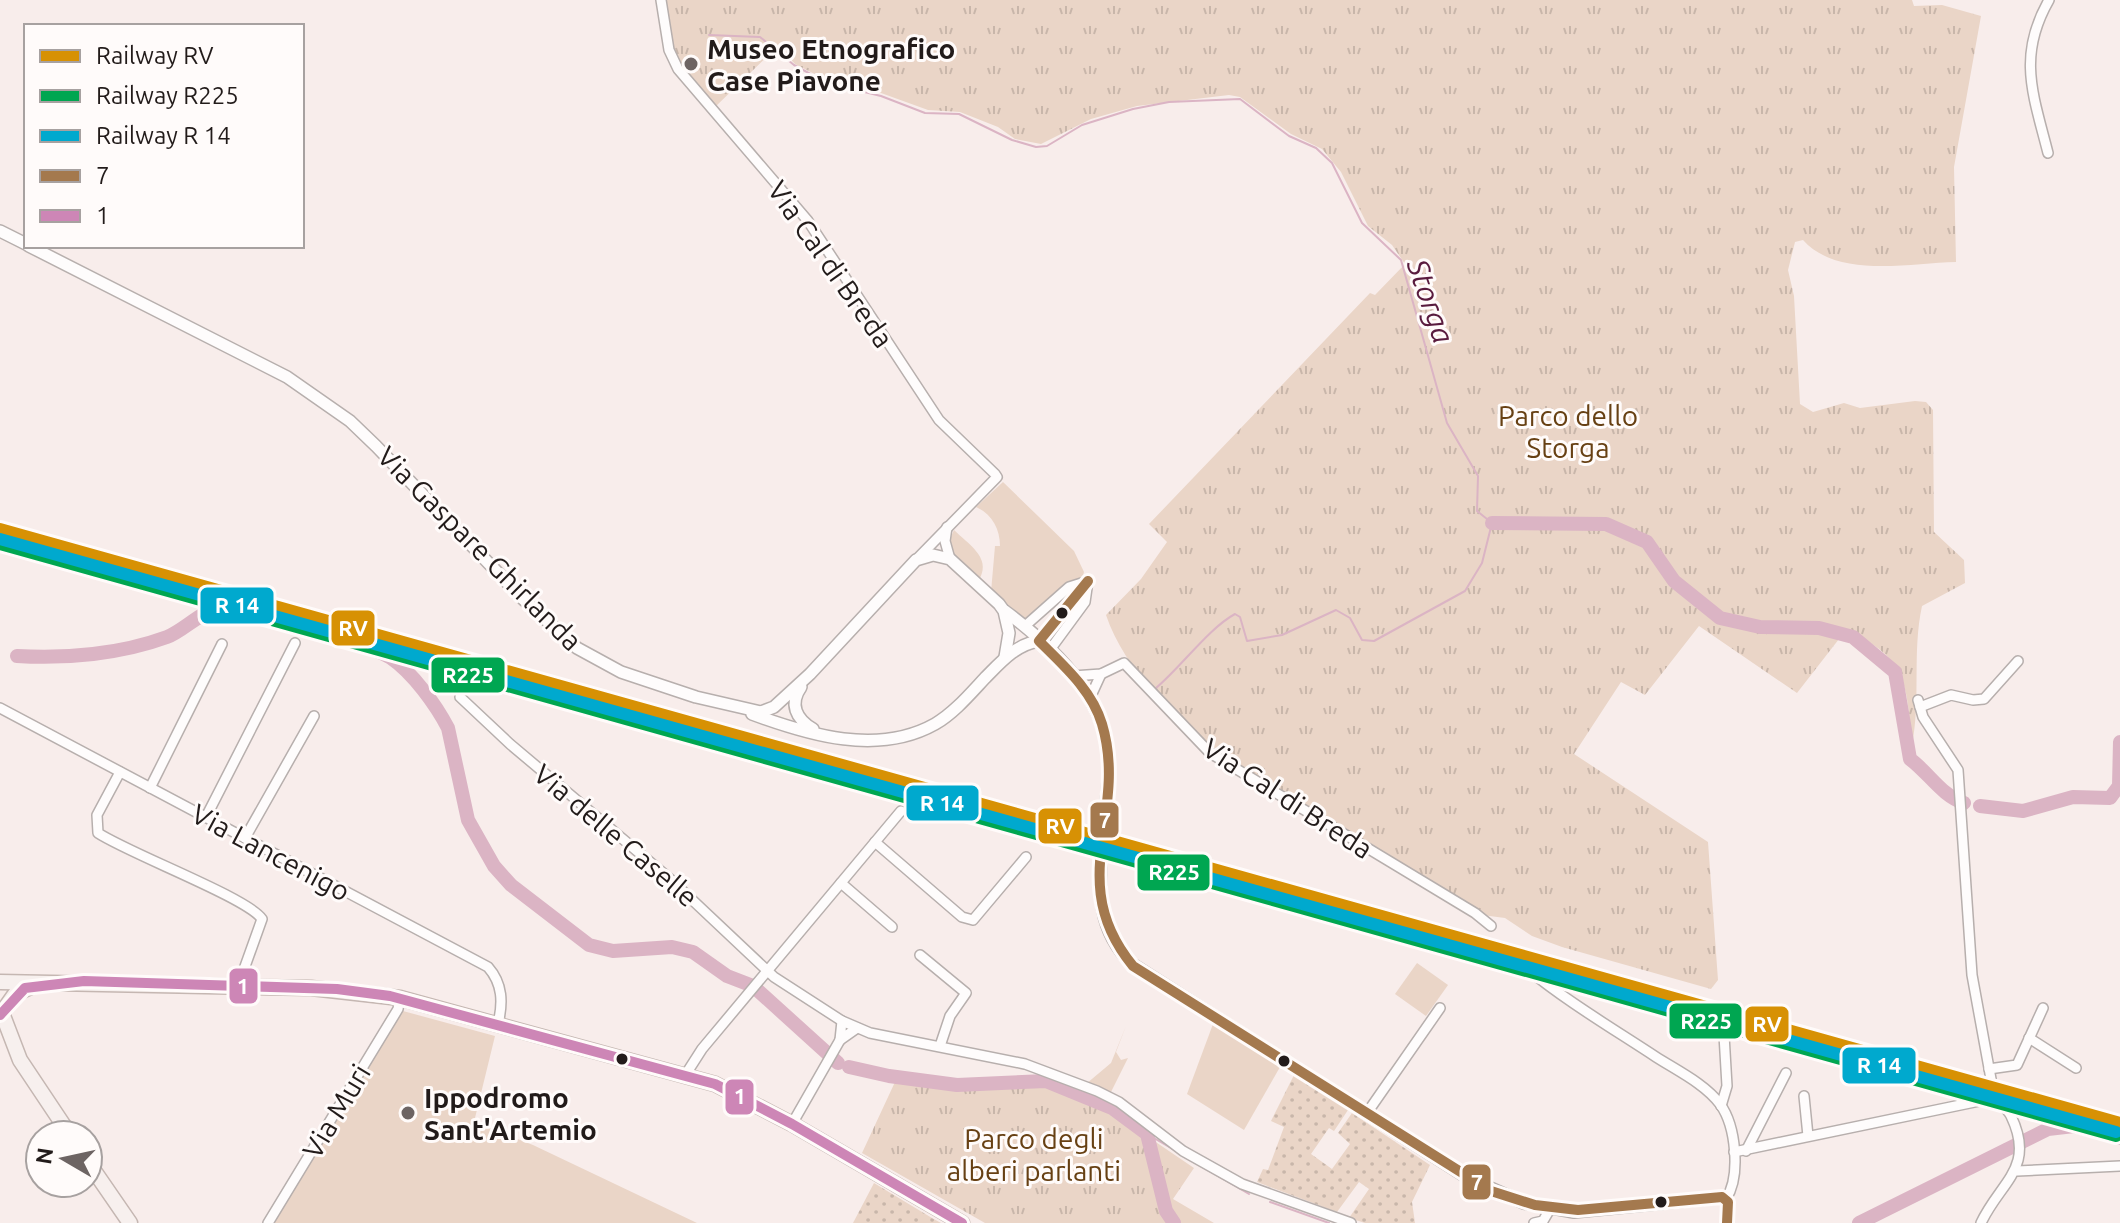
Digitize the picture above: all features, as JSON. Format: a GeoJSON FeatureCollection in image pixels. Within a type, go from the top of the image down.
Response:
{"type":"FeatureCollection","features":[{"type":"Feature","properties":{"kind":"main road"},"geometry":{"type":"LineString","coordinates":[[0,976],[351,990],[400,998],[686,1074],[730,1091],[962,1223]]}},
{"type":"Feature","properties":{"kind":"main road"},"geometry":{"type":"LineString","coordinates":[[0,982],[84,981]]}},
{"type":"Feature","properties":{"kind":"main road"},"geometry":{"type":"LineString","coordinates":[[2,1013],[25,988],[84,981]]}},
{"type":"Feature","properties":{"kind":"main road"},"geometry":{"type":"LineString","coordinates":[[0,990],[5,998],[2,1013],[20,1060]]}},
{"type":"Feature","properties":{"kind":"main road"},"geometry":{"type":"LineString","coordinates":[[0,1039],[20,1060],[59,1119]]}},
{"type":"Feature","properties":{"kind":"main road"},"geometry":{"type":"LineString","coordinates":[[104,1185],[130,1223]]}},
{"type":"Feature","properties":{"kind":"street","name":"Via Cal di Breda"},"geometry":{"type":"LineString","coordinates":[[661,0],[669,50],[678,69],[808,221],[939,420],[997,477]]}},
{"type":"Feature","properties":{"kind":"street"},"geometry":{"type":"LineString","coordinates":[[2048,153],[2029,77],[2030,43],[2049,0]]}},
{"type":"Feature","properties":{"kind":"street","name":"Via Gaspare Ghirlanda"},"geometry":{"type":"LineString","coordinates":[[0,231],[24,243]]}},
{"type":"Feature","properties":{"kind":"street","name":"Via Gaspare Ghirlanda"},"geometry":{"type":"LineString","coordinates":[[34,248],[287,377],[350,421],[532,609],[577,648],[621,672],[792,728],[871,742],[917,732],[957,707],[1005,657],[1039,641]]}},
{"type":"Feature","properties":{"kind":"street","name":"Via Gaspare Ghirlanda"},"geometry":{"type":"LineString","coordinates":[[732,706],[761,712],[774,707],[810,674],[997,477]]}},
{"type":"Feature","properties":{"kind":"street"},"geometry":{"type":"LineString","coordinates":[[948,527],[945,541],[950,559],[1004,611],[1025,626],[1090,698],[1107,745],[1104,826]]}},
{"type":"Feature","properties":{"kind":"street"},"geometry":{"type":"LineString","coordinates":[[916,560],[933,555],[950,559]]}},
{"type":"Feature","properties":{"kind":"street"},"geometry":{"type":"LineString","coordinates":[[1025,626],[1074,583],[1088,581],[1085,602],[1049,651]]}},
{"type":"Feature","properties":{"kind":"street"},"geometry":{"type":"LineString","coordinates":[[1004,611],[1009,633],[1005,657]]}},
{"type":"Feature","properties":{"kind":"street"},"geometry":{"type":"LineString","coordinates":[[206,817],[295,643]]}},
{"type":"Feature","properties":{"kind":"street"},"geometry":{"type":"LineString","coordinates":[[150,788],[222,644]]}},
{"type":"Feature","properties":{"kind":"street"},"geometry":{"type":"LineString","coordinates":[[2018,661],[1984,699],[1951,695],[1919,704],[1958,770],[1972,975],[1990,1074],[2017,1065],[2043,1008]]}},
{"type":"Feature","properties":{"kind":"street","name":"Via Cal di Breda"},"geometry":{"type":"LineString","coordinates":[[1073,676],[1101,674],[1124,663],[1210,753],[1475,913],[1491,926]]}},
{"type":"Feature","properties":{"kind":"street","name":"Via Gaspare Ghirlanda"},"geometry":{"type":"LineString","coordinates":[[810,674],[796,694],[795,708],[802,722],[827,735]]}},
{"type":"Feature","properties":{"kind":"street"},"geometry":{"type":"LineString","coordinates":[[1090,698],[1101,674]]}},
{"type":"Feature","properties":{"kind":"street","name":"Via delle Caselle"},"geometry":{"type":"LineString","coordinates":[[460,697],[510,744],[658,867],[770,973],[842,1021],[857,1028],[1025,1064],[1097,1091],[1119,1102],[1183,1151],[1242,1184],[1351,1223]]}},
{"type":"Feature","properties":{"kind":"street","name":"Via Lancenigo"},"geometry":{"type":"LineString","coordinates":[[0,708],[488,967],[495,975],[501,996],[498,1024]]}},
{"type":"Feature","properties":{"kind":"street"},"geometry":{"type":"LineString","coordinates":[[245,838],[314,716]]}},
{"type":"Feature","properties":{"kind":"street"},"geometry":{"type":"LineString","coordinates":[[120,772],[97,815],[98,833],[160,867],[238,901],[262,919],[238,986]]}},
{"type":"Feature","properties":{"kind":"street"},"geometry":{"type":"LineString","coordinates":[[686,1074],[901,811]]}},
{"type":"Feature","properties":{"kind":"street"},"geometry":{"type":"LineString","coordinates":[[875,842],[962,917],[973,920],[1026,857]]}},
{"type":"Feature","properties":{"kind":"street"},"geometry":{"type":"LineString","coordinates":[[1102,846],[1099,897],[1111,939],[1139,970],[1181,993],[1491,1191],[1549,1213],[1593,1212],[1688,1202],[1727,1203]]}},
{"type":"Feature","properties":{"kind":"street"},"geometry":{"type":"LineString","coordinates":[[841,883],[892,927]]}},
{"type":"Feature","properties":{"kind":"street"},"geometry":{"type":"LineString","coordinates":[[920,955],[966,993],[950,1016],[940,1046]]}},
{"type":"Feature","properties":{"kind":"street"},"geometry":{"type":"LineString","coordinates":[[1525,967],[1553,990],[1694,1081],[1721,1106],[1729,1124],[1734,1152],[1727,1223]]}},
{"type":"Feature","properties":{"kind":"street","name":"Via Muri"},"geometry":{"type":"LineString","coordinates":[[268,1223],[398,1009],[400,998]]}},
{"type":"Feature","properties":{"kind":"street"},"geometry":{"type":"LineString","coordinates":[[1367,1113],[1440,1008]]}},
{"type":"Feature","properties":{"kind":"street"},"geometry":{"type":"LineString","coordinates":[[792,1124],[840,1040],[842,1021]]}},
{"type":"Feature","properties":{"kind":"street"},"geometry":{"type":"LineString","coordinates":[[840,1040],[857,1028]]}},
{"type":"Feature","properties":{"kind":"street"},"geometry":{"type":"LineString","coordinates":[[1721,1106],[1727,1086],[1724,1035]]}},
{"type":"Feature","properties":{"kind":"street"},"geometry":{"type":"LineString","coordinates":[[2029,1038],[2076,1068]]}},
{"type":"Feature","properties":{"kind":"street"},"geometry":{"type":"LineString","coordinates":[[1746,1151],[1786,1073]]}},
{"type":"Feature","properties":{"kind":"street"},"geometry":{"type":"LineString","coordinates":[[1734,1152],[1993,1094],[2011,1114],[2017,1143],[2017,1171],[1994,1196],[1981,1223]]}},
{"type":"Feature","properties":{"kind":"street"},"geometry":{"type":"LineString","coordinates":[[1804,1096],[1808,1136]]}},
{"type":"Feature","properties":{"kind":"street"},"geometry":{"type":"LineString","coordinates":[[2017,1171],[2120,1166]]}},
{"type":"Feature","properties":{"kind":"street"},"geometry":{"type":"LineString","coordinates":[[1534,1223],[1549,1213]]}},
{"type":"Feature","properties":{"kind":"green space","name":"Parco dello Storga"},"geometry":{"type":"Polygon","coordinates":[[[664,0],[1912,0],[1914,6],[1942,5],[1981,16],[1954,167],[1956,262],[1896,266],[1854,264],[1818,252],[1803,240],[1795,242],[1788,270],[1794,296],[1800,404],[1813,412],[1844,403],[1860,408],[1915,401],[1926,402],[1933,410],[1934,532],[1964,560],[1965,583],[1922,606],[1917,641],[1912,745],[1905,688],[1900,676],[1885,654],[1866,640],[1825,624],[1824,634],[1839,639],[1797,693],[1699,626],[1645,695],[1621,682],[1574,754],[1708,842],[1718,980],[1711,989],[1562,947],[1532,936],[1505,918],[1482,915],[1470,904],[1262,782],[1211,744],[1165,704],[1129,661],[1106,615],[1141,579],[1167,542],[1149,524],[1370,293],[1375,295],[1405,264],[1392,245],[1368,226],[1341,172],[1322,149],[1291,134],[1240,97],[1229,95],[1137,106],[1091,119],[1041,144],[1015,139],[998,127],[960,112],[928,110],[881,93],[828,81],[795,64],[778,46],[713,109],[673,56],[664,0]]]}},
{"type":"Feature","properties":{"kind":"green space"},"geometry":{"type":"Polygon","coordinates":[[[1003,482],[1074,551],[1084,572],[1082,579],[1024,621],[991,592],[995,546],[1000,546],[1000,540],[991,518],[976,507],[1003,482]]]}},
{"type":"Feature","properties":{"kind":"green space"},"geometry":{"type":"Polygon","coordinates":[[[954,530],[980,557],[983,570],[980,578],[953,553],[949,541],[954,530]]]}},
{"type":"Feature","properties":{"kind":"green space"},"geometry":{"type":"Polygon","coordinates":[[[1417,963],[1448,985],[1426,1016],[1395,994],[1417,963]]]}},
{"type":"Feature","properties":{"kind":"green space","name":"Ippodromo Sant'Artemio"},"geometry":{"type":"Polygon","coordinates":[[[403,1011],[495,1036],[474,1122],[533,1145],[697,1223],[273,1223],[403,1011]]]}},
{"type":"Feature","properties":{"kind":"green space"},"geometry":{"type":"Polygon","coordinates":[[[1213,1024],[1280,1067],[1244,1130],[1187,1094],[1213,1024]]]}},
{"type":"Feature","properties":{"kind":"green space"},"geometry":{"type":"Polygon","coordinates":[[[1126,1026],[1116,1052],[1121,1060],[1128,1058],[1111,1092],[1086,1084],[1111,1063],[1126,1026]]]}},
{"type":"Feature","properties":{"kind":"green space"},"geometry":{"type":"Polygon","coordinates":[[[1294,1075],[1348,1110],[1334,1131],[1329,1128],[1311,1154],[1332,1169],[1350,1144],[1338,1133],[1352,1113],[1430,1165],[1412,1202],[1415,1223],[1365,1223],[1349,1218],[1369,1189],[1359,1182],[1337,1212],[1257,1182],[1263,1169],[1268,1170],[1284,1127],[1271,1121],[1294,1075]]]}},
{"type":"Feature","properties":{"kind":"green space","name":"Parco degli alberi parlanti"},"geometry":{"type":"Polygon","coordinates":[[[895,1082],[963,1088],[1052,1085],[1113,1113],[1194,1168],[1173,1199],[1214,1223],[985,1223],[862,1153],[895,1082]]]}},
{"type":"Feature","properties":{"kind":"green space"},"geometry":{"type":"Polygon","coordinates":[[[874,1183],[932,1218],[941,1223],[853,1223],[874,1183]]]}},
{"type":"Feature","properties":{"kind":"waterway","name":"Storga"},"geometry":{"type":"LineString","coordinates":[[709,35],[760,37],[794,65],[827,83],[881,96],[925,113],[959,114],[1012,140],[1036,147],[1047,146],[1082,125],[1133,109],[1169,102],[1240,99],[1289,136],[1316,148],[1332,163],[1362,223],[1401,260],[1447,423],[1478,476],[1477,511],[1492,523],[1482,563],[1465,591],[1374,641],[1362,640],[1350,618],[1336,610],[1282,635],[1247,641],[1240,617],[1235,614],[1215,629],[1156,688]]}},
{"type":"Feature","properties":{"kind":"waterway"},"geometry":{"type":"LineString","coordinates":[[1492,523],[1606,524],[1647,542],[1674,581],[1720,618],[1760,627],[1819,628],[1853,637],[1895,672],[1910,759],[1942,790],[1964,803]]}},
{"type":"Feature","properties":{"kind":"waterway"},"geometry":{"type":"LineString","coordinates":[[17,656],[74,656],[131,648],[167,637],[215,610],[249,614],[304,628],[379,652],[408,672],[448,728],[468,820],[494,866],[511,885],[589,945],[613,951],[672,947],[693,952],[727,976],[753,986],[838,1063]]}},
{"type":"Feature","properties":{"kind":"waterway"},"geometry":{"type":"LineString","coordinates":[[1980,806],[2023,811],[2073,797],[2110,798],[2119,786],[2120,742]]}},
{"type":"Feature","properties":{"kind":"waterway"},"geometry":{"type":"LineString","coordinates":[[849,1067],[957,1085],[1046,1081],[1112,1108],[1147,1134],[1166,1211],[1174,1223]]}},
{"type":"Feature","properties":{"kind":"waterway"},"geometry":{"type":"LineString","coordinates":[[1859,1223],[2048,1129],[2074,1126],[2120,1138]]}},
{"type":"Feature","properties":{"kind":"waterway"},"geometry":{"type":"LineString","coordinates":[[1147,1134],[1176,1151]]}},
{"type":"Feature","properties":{"kind":"waterway"},"geometry":{"type":"LineString","coordinates":[[1185,1157],[1249,1194]]}},
{"type":"Feature","properties":{"kind":"waterway"},"geometry":{"type":"LineString","coordinates":[[1270,1202],[1329,1223]]}},
{"type":"Feature","properties":{"kind":"rail line","name":"RV"},"geometry":{"type":"LineString","coordinates":[[0,529],[2120,1123]]}},
{"type":"Feature","properties":{"kind":"rail line","name":"R225"},"geometry":{"type":"LineString","coordinates":[[0,544],[2116,1136]]}},
{"type":"Feature","properties":{"kind":"transit line"},"geometry":{"type":"LineString","coordinates":[[0,539],[2116,1132]]}},
{"type":"Feature","properties":{"kind":"transit line","name":"7"},"geometry":{"type":"LineString","coordinates":[[1088,581],[1039,641],[1084,689],[1102,724],[1108,757],[1108,788],[1101,847],[1102,905],[1113,935],[1133,966],[1491,1191],[1535,1205],[1578,1210],[1722,1197],[1728,1202],[1727,1223]]}},
{"type":"Feature","properties":{"kind":"transit line","name":"1"},"geometry":{"type":"LineString","coordinates":[[0,1015],[25,988],[84,981],[337,989],[390,996],[715,1084],[792,1124],[962,1223]]}},
{"type":"Feature","properties":{"kind":"place","name":"Museo Etnografico Case Piavone"},"geometry":{"type":"Point","coordinates":[691,64]}},
{"type":"Feature","properties":{"kind":"place","name":"Ippodromo Sant'Artemio"},"geometry":{"type":"Point","coordinates":[408,1113]}}]}
